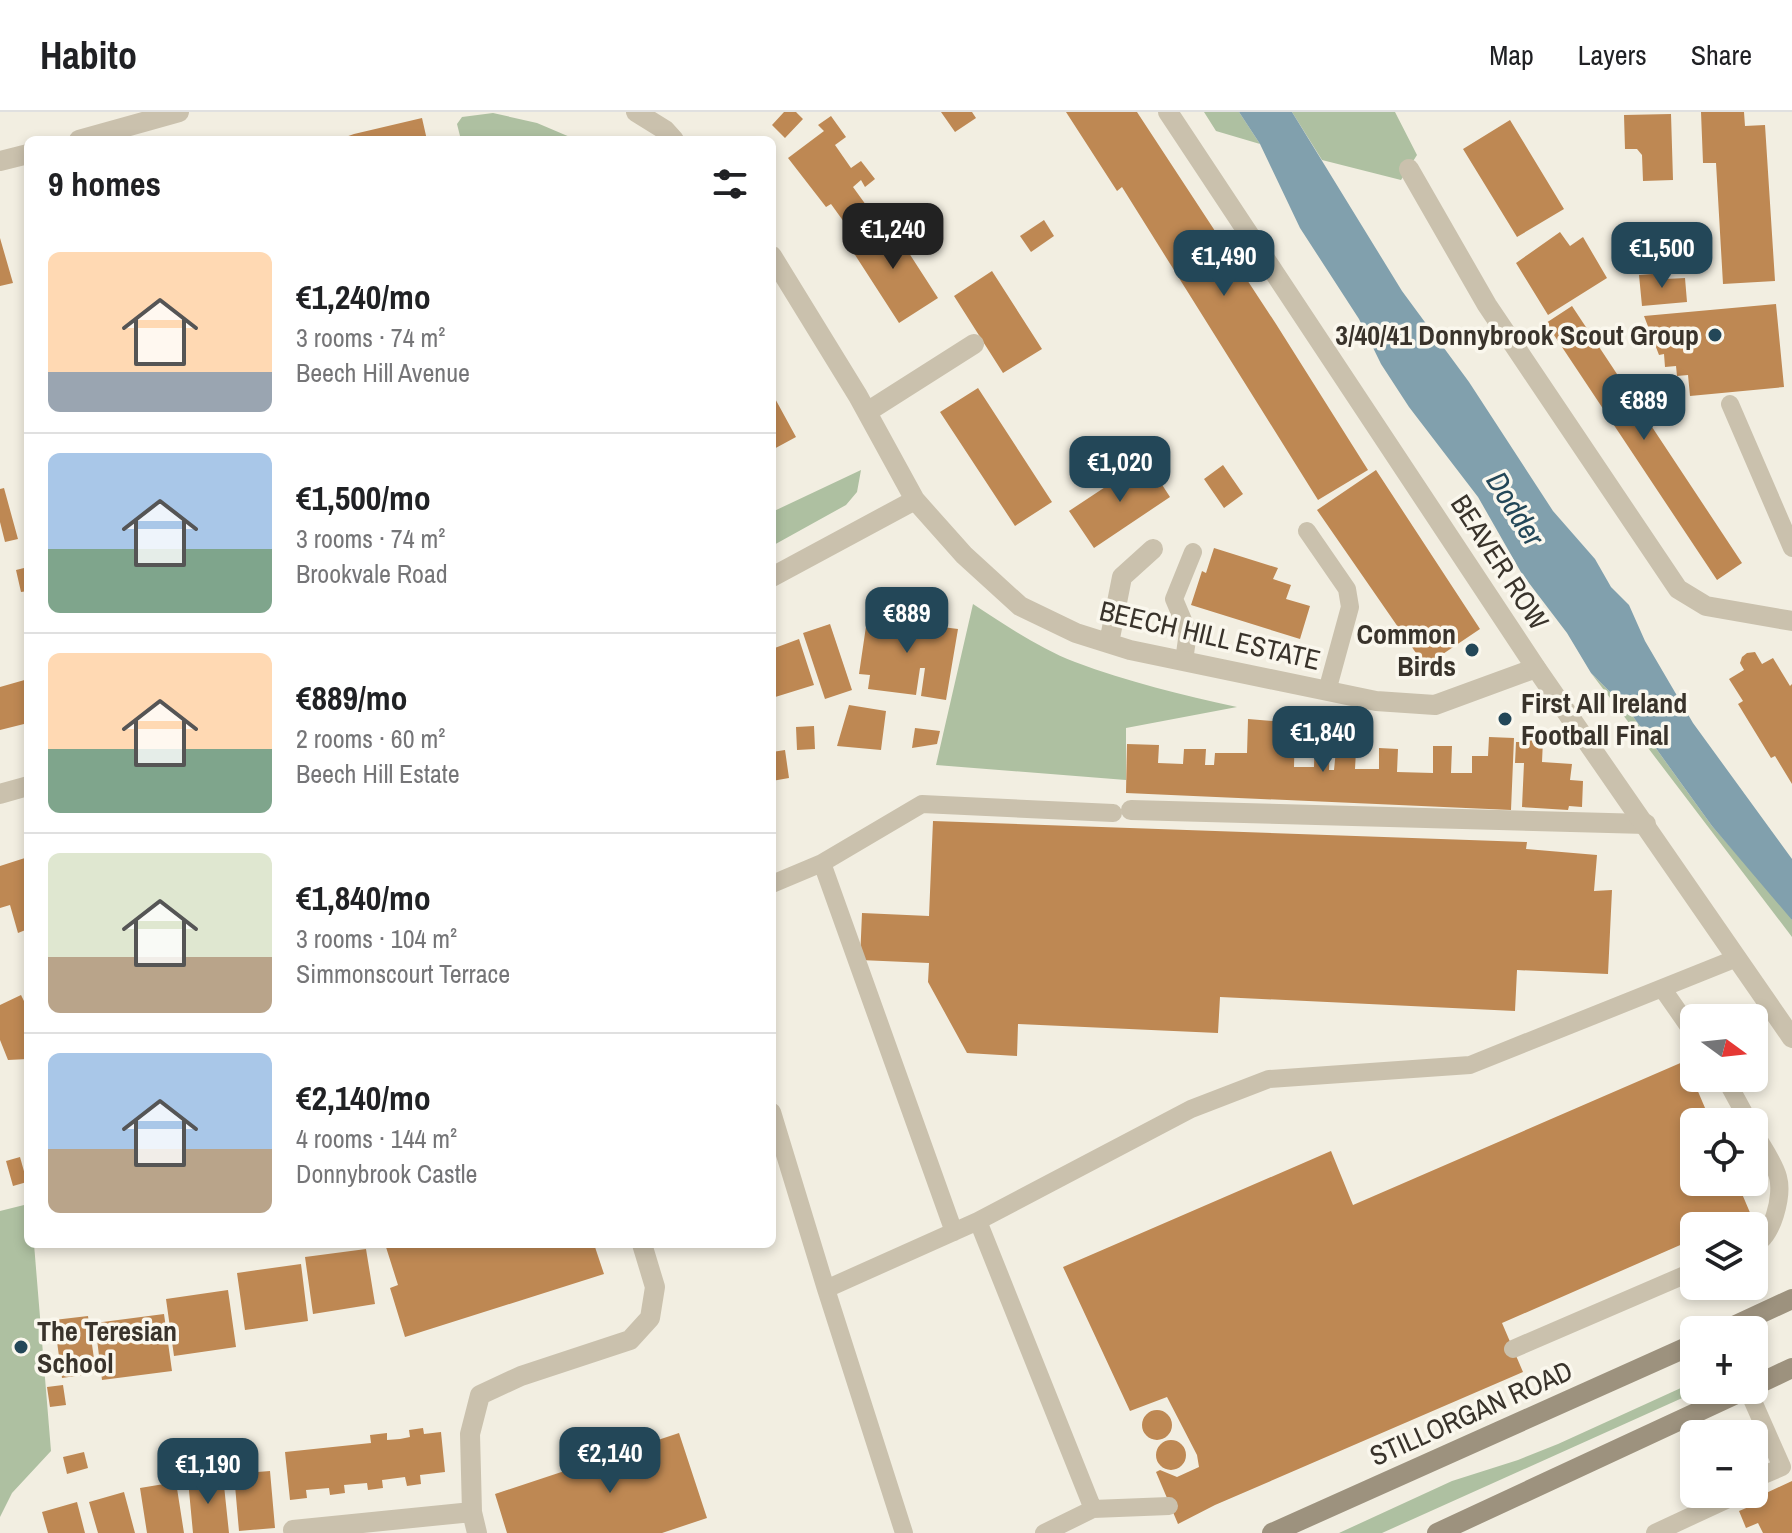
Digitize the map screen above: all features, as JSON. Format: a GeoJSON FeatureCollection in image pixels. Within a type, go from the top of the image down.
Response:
{"type":"FeatureCollection","features":[{"type":"Feature","properties":{"kind":"main road"},"geometry":{"type":"LineString","coordinates":[[1755,1316],[1792,1299]]}},
{"type":"Feature","properties":{"kind":"main road","name":"STILLORGAN ROAD"},"geometry":{"type":"LineString","coordinates":[[1272,1533],[1680,1350]]}},
{"type":"Feature","properties":{"kind":"main road"},"geometry":{"type":"LineString","coordinates":[[1768,1379],[1792,1368]]}},
{"type":"Feature","properties":{"kind":"main road"},"geometry":{"type":"LineString","coordinates":[[1437,1533],[1716,1404]]}},
{"type":"Feature","properties":{"kind":"street"},"geometry":{"type":"LineString","coordinates":[[95,136],[179,112]]}},
{"type":"Feature","properties":{"kind":"street"},"geometry":{"type":"LineString","coordinates":[[636,112],[670,136]]}},
{"type":"Feature","properties":{"kind":"street","name":"BEAVER ROW"},"geometry":{"type":"LineString","coordinates":[[1168,112],[1536,668],[1792,1038]]}},
{"type":"Feature","properties":{"kind":"street"},"geometry":{"type":"LineString","coordinates":[[0,161],[24,155]]}},
{"type":"Feature","properties":{"kind":"street"},"geometry":{"type":"LineString","coordinates":[[1409,169],[1487,305],[1678,589],[1706,606],[1792,621]]}},
{"type":"Feature","properties":{"kind":"street","name":"BEECH HILL ESTATE"},"geometry":{"type":"LineString","coordinates":[[776,267],[867,412],[915,500],[964,555],[1020,606],[1076,633],[1109,643],[1376,701],[1435,705],[1536,668]]}},
{"type":"Feature","properties":{"kind":"street"},"geometry":{"type":"LineString","coordinates":[[867,412],[974,344]]}},
{"type":"Feature","properties":{"kind":"street"},"geometry":{"type":"LineString","coordinates":[[776,575],[915,500]]}},
{"type":"Feature","properties":{"kind":"street"},"geometry":{"type":"LineString","coordinates":[[1109,643],[1122,577],[1153,549]]}},
{"type":"Feature","properties":{"kind":"street"},"geometry":{"type":"LineString","coordinates":[[0,794],[24,787]]}},
{"type":"Feature","properties":{"kind":"street"},"geometry":{"type":"LineString","coordinates":[[1122,812],[1646,824]]}},
{"type":"Feature","properties":{"kind":"street"},"geometry":{"type":"LineString","coordinates":[[477,1533],[472,1512],[470,1434],[480,1395],[521,1376],[630,1340],[650,1318],[655,1287],[643,1248]]}},
{"type":"Feature","properties":{"kind":"street"},"geometry":{"type":"LineString","coordinates":[[293,1530],[472,1512]]}},
{"type":"Feature","properties":{"kind":"lane"},"geometry":{"type":"LineString","coordinates":[[1730,404],[1792,548]]}},
{"type":"Feature","properties":{"kind":"lane"},"geometry":{"type":"LineString","coordinates":[[1307,531],[1347,589],[1350,607],[1327,691]]}},
{"type":"Feature","properties":{"kind":"lane"},"geometry":{"type":"LineString","coordinates":[[1184,661],[1188,632],[1174,599],[1193,552]]}},
{"type":"Feature","properties":{"kind":"lane"},"geometry":{"type":"LineString","coordinates":[[776,882],[822,863],[922,804],[1122,812]]}},
{"type":"Feature","properties":{"kind":"lane"},"geometry":{"type":"LineString","coordinates":[[822,863],[954,1232]]}},
{"type":"Feature","properties":{"kind":"lane"},"geometry":{"type":"LineString","coordinates":[[826,1289],[978,1221],[1191,1109],[1269,1079],[1470,1065],[1737,958]]}},
{"type":"Feature","properties":{"kind":"lane"},"geometry":{"type":"LineString","coordinates":[[1662,988],[1680,1014]]}},
{"type":"Feature","properties":{"kind":"lane"},"geometry":{"type":"LineString","coordinates":[[776,1125],[904,1533]]}},
{"type":"Feature","properties":{"kind":"lane"},"geometry":{"type":"LineString","coordinates":[[1768,1158],[1779,1179],[1773,1226],[1768,1233]]}},
{"type":"Feature","properties":{"kind":"lane"},"geometry":{"type":"LineString","coordinates":[[978,1221],[1093,1509]]}},
{"type":"Feature","properties":{"kind":"lane"},"geometry":{"type":"LineString","coordinates":[[1513,1349],[1680,1277]]}},
{"type":"Feature","properties":{"kind":"lane"},"geometry":{"type":"LineString","coordinates":[[1768,1437],[1782,1467],[1768,1473]]}},
{"type":"Feature","properties":{"kind":"lane"},"geometry":{"type":"LineString","coordinates":[[1044,1533],[1093,1509],[1169,1506]]}},
{"type":"Feature","properties":{"kind":"lane"},"geometry":{"type":"LineString","coordinates":[[1655,1533],[1709,1508]]}},
{"type":"Feature","properties":{"kind":"green space"},"geometry":{"type":"Polygon","coordinates":[[[1204,112],[1239,112],[1260,144],[1216,131],[1204,112]]]}},
{"type":"Feature","properties":{"kind":"green space"},"geometry":{"type":"Polygon","coordinates":[[[1292,112],[1395,112],[1417,155],[1401,180],[1322,160],[1292,112]]]}},
{"type":"Feature","properties":{"kind":"green space"},"geometry":{"type":"Polygon","coordinates":[[[493,113],[537,123],[568,136],[460,136],[457,124],[462,117],[493,113]]]}},
{"type":"Feature","properties":{"kind":"green space"},"geometry":{"type":"Polygon","coordinates":[[[861,470],[857,492],[846,505],[776,544],[776,510],[861,470]]]}},
{"type":"Feature","properties":{"kind":"green space"},"geometry":{"type":"Polygon","coordinates":[[[973,604],[1035,643],[1075,662],[1155,688],[1237,707],[1126,728],[1126,780],[936,765],[973,604]]]}},
{"type":"Feature","properties":{"kind":"green space"},"geometry":{"type":"Polygon","coordinates":[[[1591,673],[1629,711],[1712,826],[1788,913],[1792,920],[1792,937],[1591,673]]]}},
{"type":"Feature","properties":{"kind":"green space","name":"The Teresian School"},"geometry":{"type":"Polygon","coordinates":[[[24,1205],[24,1248],[34,1248],[51,1451],[12,1493],[0,1517],[0,1211],[24,1205]]]}},
{"type":"Feature","properties":{"kind":"green space"},"geometry":{"type":"Polygon","coordinates":[[[1680,1388],[1680,1399],[1382,1533],[1339,1533],[1452,1481],[1558,1444],[1680,1388]]]}},
{"type":"Feature","properties":{"kind":"water","name":"Dodder"},"geometry":{"type":"Polygon","coordinates":[[[1239,112],[1292,112],[1402,291],[1469,382],[1553,511],[1595,559],[1611,587],[1629,605],[1645,641],[1693,723],[1792,859],[1792,920],[1712,826],[1629,711],[1591,673],[1567,633],[1522,574],[1478,497],[1409,407],[1381,364],[1359,319],[1300,228],[1260,144],[1239,112]]]}},
{"type":"Feature","properties":{"kind":"building"},"geometry":{"type":"Polygon","coordinates":[[[784,112],[796,112],[803,119],[785,138],[772,125],[784,112]]]}},
{"type":"Feature","properties":{"kind":"building"},"geometry":{"type":"Polygon","coordinates":[[[941,112],[972,112],[976,118],[955,132],[941,112]]]}},
{"type":"Feature","properties":{"kind":"building"},"geometry":{"type":"Polygon","coordinates":[[[1066,112],[1137,112],[1368,470],[1318,500],[1122,187],[1117,191],[1066,112]]]}},
{"type":"Feature","properties":{"kind":"building"},"geometry":{"type":"Polygon","coordinates":[[[1701,112],[1744,112],[1745,126],[1765,125],[1775,281],[1723,284],[1716,163],[1703,163],[1701,112]]]}},
{"type":"Feature","properties":{"kind":"building"},"geometry":{"type":"Polygon","coordinates":[[[1671,114],[1673,180],[1643,181],[1642,155],[1637,149],[1625,149],[1624,115],[1671,114]]]}},
{"type":"Feature","properties":{"kind":"building"},"geometry":{"type":"Polygon","coordinates":[[[831,116],[846,137],[835,145],[851,168],[861,161],[875,179],[865,187],[861,180],[853,187],[866,205],[844,222],[831,204],[826,207],[788,158],[824,131],[818,125],[831,116]]]}},
{"type":"Feature","properties":{"kind":"building"},"geometry":{"type":"Polygon","coordinates":[[[422,118],[426,136],[348,136],[422,118]]]}},
{"type":"Feature","properties":{"kind":"building"},"geometry":{"type":"Polygon","coordinates":[[[1510,120],[1564,209],[1517,237],[1463,149],[1510,120]]]}},
{"type":"Feature","properties":{"kind":"building"},"geometry":{"type":"Polygon","coordinates":[[[887,219],[938,298],[899,323],[848,244],[887,219]]]}},
{"type":"Feature","properties":{"kind":"building"},"geometry":{"type":"Polygon","coordinates":[[[1044,220],[1054,236],[1031,252],[1020,236],[1044,220]]]}},
{"type":"Feature","properties":{"kind":"building"},"geometry":{"type":"Polygon","coordinates":[[[1560,232],[1570,246],[1583,237],[1607,278],[1548,315],[1516,263],[1560,232]]]}},
{"type":"Feature","properties":{"kind":"building"},"geometry":{"type":"Polygon","coordinates":[[[0,238],[13,283],[0,286],[0,238]]]}},
{"type":"Feature","properties":{"kind":"building"},"geometry":{"type":"Polygon","coordinates":[[[992,271],[1042,349],[1003,373],[954,296],[992,271]]]}},
{"type":"Feature","properties":{"kind":"building"},"geometry":{"type":"Polygon","coordinates":[[[1665,273],[1665,279],[1685,278],[1687,302],[1642,306],[1639,275],[1665,273]]]}},
{"type":"Feature","properties":{"kind":"building","name":"3/40/41 Donnybrook Scout Group"},"geometry":{"type":"Polygon","coordinates":[[[1776,304],[1784,387],[1690,396],[1688,375],[1677,376],[1676,366],[1665,367],[1664,354],[1659,355],[1644,316],[1776,304]]]}},
{"type":"Feature","properties":{"kind":"building"},"geometry":{"type":"Polygon","coordinates":[[[1572,306],[1742,563],[1717,580],[1546,323],[1572,306]]]}},
{"type":"Feature","properties":{"kind":"building"},"geometry":{"type":"Polygon","coordinates":[[[978,388],[1052,502],[1015,526],[940,412],[978,388]]]}},
{"type":"Feature","properties":{"kind":"building"},"geometry":{"type":"Polygon","coordinates":[[[776,400],[796,437],[776,448],[776,400]]]}},
{"type":"Feature","properties":{"kind":"building"},"geometry":{"type":"Polygon","coordinates":[[[1146,460],[1170,497],[1094,548],[1069,511],[1146,460]]]}},
{"type":"Feature","properties":{"kind":"building"},"geometry":{"type":"Polygon","coordinates":[[[1223,465],[1243,494],[1224,508],[1204,479],[1223,465]]]}},
{"type":"Feature","properties":{"kind":"building"},"geometry":{"type":"Polygon","coordinates":[[[1376,470],[1480,629],[1425,666],[1317,510],[1376,470]]]}},
{"type":"Feature","properties":{"kind":"building"},"geometry":{"type":"Polygon","coordinates":[[[4,488],[18,539],[5,542],[0,522],[0,489],[4,488]]]}},
{"type":"Feature","properties":{"kind":"building"},"geometry":{"type":"Polygon","coordinates":[[[1214,548],[1278,568],[1273,579],[1291,585],[1286,599],[1310,606],[1300,639],[1191,605],[1202,571],[1206,573],[1214,548]]]}},
{"type":"Feature","properties":{"kind":"building"},"geometry":{"type":"Polygon","coordinates":[[[24,568],[24,592],[21,592],[16,570],[24,568]]]}},
{"type":"Feature","properties":{"kind":"building"},"geometry":{"type":"Polygon","coordinates":[[[869,606],[897,610],[895,621],[958,629],[946,700],[921,696],[925,668],[920,668],[916,695],[868,689],[870,675],[859,674],[869,606]]]}},
{"type":"Feature","properties":{"kind":"building"},"geometry":{"type":"Polygon","coordinates":[[[830,624],[852,690],[825,699],[803,633],[830,624]]]}},
{"type":"Feature","properties":{"kind":"building"},"geometry":{"type":"Polygon","coordinates":[[[799,639],[814,685],[776,697],[776,648],[799,639]]]}},
{"type":"Feature","properties":{"kind":"building"},"geometry":{"type":"Polygon","coordinates":[[[1755,652],[1762,664],[1773,658],[1790,686],[1792,684],[1792,784],[1775,756],[1771,758],[1738,704],[1743,701],[1729,679],[1744,670],[1740,663],[1742,657],[1755,652]]]}},
{"type":"Feature","properties":{"kind":"building"},"geometry":{"type":"Polygon","coordinates":[[[24,680],[24,724],[0,730],[0,687],[24,680]]]}},
{"type":"Feature","properties":{"kind":"building"},"geometry":{"type":"Polygon","coordinates":[[[849,705],[886,711],[881,750],[837,746],[849,705]]]}},
{"type":"Feature","properties":{"kind":"building"},"geometry":{"type":"Polygon","coordinates":[[[1248,719],[1295,723],[1294,767],[1314,767],[1315,733],[1330,733],[1329,770],[1334,770],[1336,750],[1356,751],[1355,769],[1379,769],[1379,748],[1398,749],[1397,772],[1433,773],[1433,746],[1452,746],[1451,773],[1472,773],[1472,756],[1488,756],[1489,737],[1514,738],[1511,810],[1126,793],[1127,744],[1159,745],[1158,763],[1183,764],[1184,749],[1206,749],[1205,765],[1214,765],[1215,753],[1247,753],[1248,719]]]}},
{"type":"Feature","properties":{"kind":"building"},"geometry":{"type":"Polygon","coordinates":[[[814,726],[815,749],[797,750],[796,727],[814,726]]]}},
{"type":"Feature","properties":{"kind":"building"},"geometry":{"type":"Polygon","coordinates":[[[915,728],[940,731],[937,744],[912,748],[915,728]]]}},
{"type":"Feature","properties":{"kind":"building"},"geometry":{"type":"Polygon","coordinates":[[[1526,739],[1543,740],[1542,762],[1572,764],[1570,780],[1583,781],[1582,807],[1569,806],[1568,810],[1522,807],[1524,763],[1515,763],[1516,742],[1525,742],[1526,739]]]}},
{"type":"Feature","properties":{"kind":"building"},"geometry":{"type":"Polygon","coordinates":[[[785,750],[789,778],[776,780],[776,751],[785,750]]]}},
{"type":"Feature","properties":{"kind":"building"},"geometry":{"type":"Polygon","coordinates":[[[933,821],[1527,842],[1526,849],[1597,855],[1594,891],[1612,890],[1608,974],[1517,970],[1515,1011],[1220,997],[1218,1033],[1018,1024],[1017,1056],[967,1053],[928,982],[929,963],[860,960],[862,913],[929,916],[933,821]]]}},
{"type":"Feature","properties":{"kind":"building"},"geometry":{"type":"Polygon","coordinates":[[[24,858],[24,931],[18,933],[10,905],[0,908],[0,866],[24,858]]]}},
{"type":"Feature","properties":{"kind":"building"},"geometry":{"type":"Polygon","coordinates":[[[21,995],[24,1001],[24,1059],[8,1060],[0,1040],[0,1005],[21,995]]]}},
{"type":"Feature","properties":{"kind":"building"},"geometry":{"type":"Polygon","coordinates":[[[1680,1063],[1680,1092],[1698,1092],[1705,1108],[1680,1108],[1680,1196],[1743,1196],[1750,1212],[1680,1212],[1680,1245],[1502,1323],[1523,1372],[1215,1505],[1178,1524],[1156,1472],[1160,1470],[1177,1477],[1199,1467],[1197,1455],[1167,1397],[1130,1411],[1063,1267],[1331,1151],[1353,1205],[1680,1063]]]}},
{"type":"Feature","properties":{"kind":"building"},"geometry":{"type":"Polygon","coordinates":[[[20,1157],[24,1183],[13,1186],[6,1161],[20,1157]]]}},
{"type":"Feature","properties":{"kind":"building"},"geometry":{"type":"Polygon","coordinates":[[[386,1248],[595,1248],[604,1274],[405,1337],[390,1288],[398,1285],[386,1248]]]}},
{"type":"Feature","properties":{"kind":"building"},"geometry":{"type":"Polygon","coordinates":[[[366,1249],[375,1304],[313,1314],[305,1257],[366,1249]]]}},
{"type":"Feature","properties":{"kind":"building"},"geometry":{"type":"Polygon","coordinates":[[[301,1264],[308,1321],[245,1330],[237,1273],[301,1264]]]}},
{"type":"Feature","properties":{"kind":"building"},"geometry":{"type":"Polygon","coordinates":[[[228,1290],[236,1347],[174,1356],[166,1299],[228,1290]]]}},
{"type":"Feature","properties":{"kind":"building"},"geometry":{"type":"Polygon","coordinates":[[[164,1314],[172,1371],[102,1380],[95,1323],[164,1314]]]}},
{"type":"Feature","properties":{"kind":"building"},"geometry":{"type":"Polygon","coordinates":[[[88,1316],[96,1373],[62,1378],[54,1320],[88,1316]]]}},
{"type":"Feature","properties":{"kind":"building"},"geometry":{"type":"Polygon","coordinates":[[[63,1385],[66,1405],[50,1407],[47,1387],[63,1385]]]}},
{"type":"Feature","properties":{"kind":"building"},"geometry":{"type":"Polygon","coordinates":[[[1157,1410],[1168,1414],[1172,1425],[1168,1436],[1157,1440],[1146,1436],[1142,1425],[1146,1414],[1157,1410]]]}},
{"type":"Feature","properties":{"kind":"building"},"geometry":{"type":"Polygon","coordinates":[[[423,1428],[424,1434],[441,1432],[445,1472],[420,1475],[421,1484],[407,1486],[405,1477],[382,1480],[383,1488],[368,1490],[367,1483],[344,1485],[345,1493],[330,1495],[329,1488],[306,1490],[307,1498],[290,1500],[285,1452],[371,1443],[370,1435],[387,1433],[387,1440],[400,1439],[410,1437],[409,1430],[423,1428]]]}},
{"type":"Feature","properties":{"kind":"building"},"geometry":{"type":"Polygon","coordinates":[[[679,1433],[707,1518],[662,1533],[507,1533],[495,1494],[679,1433]]]}},
{"type":"Feature","properties":{"kind":"building"},"geometry":{"type":"Polygon","coordinates":[[[1171,1440],[1182,1444],[1186,1455],[1182,1466],[1171,1470],[1160,1466],[1156,1455],[1160,1444],[1171,1440]]]}},
{"type":"Feature","properties":{"kind":"building"},"geometry":{"type":"Polygon","coordinates":[[[84,1452],[88,1468],[67,1474],[63,1457],[84,1452]]]}},
{"type":"Feature","properties":{"kind":"building"},"geometry":{"type":"Polygon","coordinates":[[[270,1471],[275,1528],[239,1531],[234,1474],[270,1471]]]}},
{"type":"Feature","properties":{"kind":"building"},"geometry":{"type":"Polygon","coordinates":[[[223,1476],[229,1533],[193,1533],[188,1480],[223,1476]]]}},
{"type":"Feature","properties":{"kind":"building"},"geometry":{"type":"Polygon","coordinates":[[[1792,1481],[1792,1533],[1763,1533],[1758,1523],[1746,1528],[1739,1511],[1768,1508],[1768,1492],[1792,1481]]]}},
{"type":"Feature","properties":{"kind":"building"},"geometry":{"type":"Polygon","coordinates":[[[176,1482],[184,1533],[147,1533],[140,1488],[176,1482]]]}},
{"type":"Feature","properties":{"kind":"building"},"geometry":{"type":"Polygon","coordinates":[[[124,1492],[135,1533],[98,1533],[89,1502],[124,1492]]]}},
{"type":"Feature","properties":{"kind":"building"},"geometry":{"type":"Polygon","coordinates":[[[77,1502],[85,1533],[48,1533],[42,1512],[77,1502]]]}},
{"type":"Feature","properties":{"kind":"place","name":"3/40/41 Donnybrook Scout Group"},"geometry":{"type":"Point","coordinates":[1715,335]}},
{"type":"Feature","properties":{"kind":"place","name":"Common Birds"},"geometry":{"type":"Point","coordinates":[1472,650]}},
{"type":"Feature","properties":{"kind":"place","name":"First All Ireland Football Final"},"geometry":{"type":"Point","coordinates":[1505,719]}},
{"type":"Feature","properties":{"kind":"place","name":"The Teresian School"},"geometry":{"type":"Point","coordinates":[21,1347]}}]}
